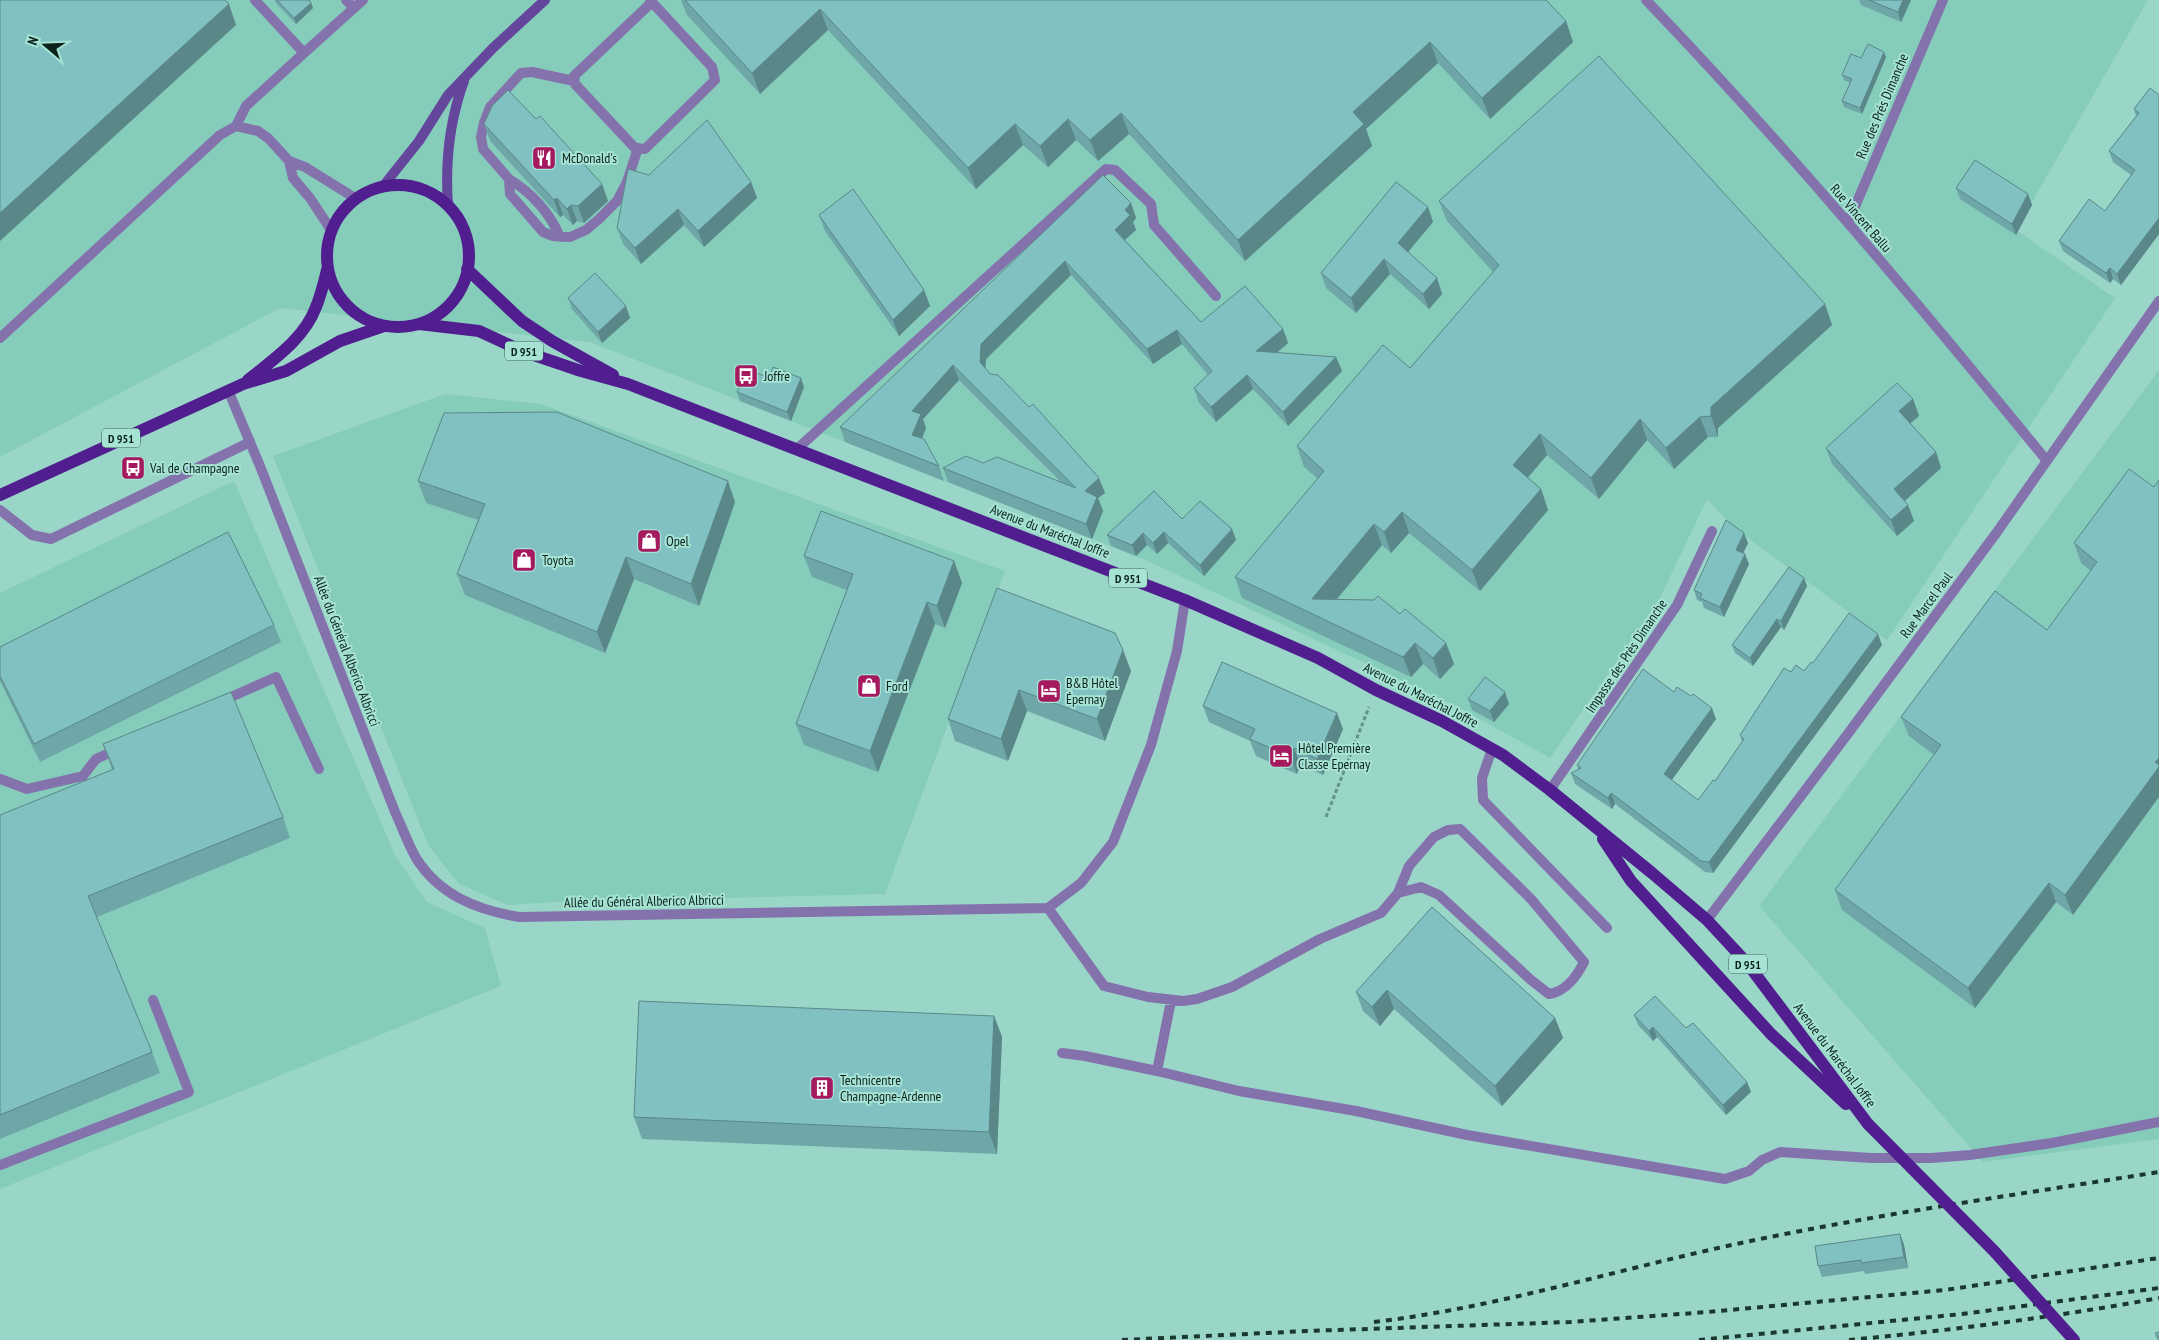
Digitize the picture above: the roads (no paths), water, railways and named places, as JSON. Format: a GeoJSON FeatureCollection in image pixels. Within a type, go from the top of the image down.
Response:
{"type":"FeatureCollection","features":[{"type":"Feature","properties":{"kind":"main road"},"geometry":{"type":"LineString","coordinates":[[384,185],[407,185],[429,192],[448,206],[462,224],[468,246],[468,269],[462,287],[451,304],[436,316],[418,324],[401,327],[384,326],[364,319],[347,306],[334,290],[327,270],[326,247],[331,230],[355,198],[384,185]]}},
{"type":"Feature","properties":{"kind":"main road","name":"Avenue du Maréchal Joffre"},"geometry":{"type":"LineString","coordinates":[[468,269],[522,321],[552,341],[628,384]]}},
{"type":"Feature","properties":{"kind":"main road","name":"D 951"},"geometry":{"type":"LineString","coordinates":[[243,384],[285,351],[302,333],[316,308],[327,270]]}},
{"type":"Feature","properties":{"kind":"main road","name":"Avenue du Maréchal Joffre"},"geometry":{"type":"LineString","coordinates":[[418,324],[479,331],[522,351],[581,371],[628,384],[796,449],[1185,600],[1318,658],[1376,690],[1442,721],[1492,749],[1550,790],[1652,873],[1706,920],[1747,963],[1868,1124]]}},
{"type":"Feature","properties":{"kind":"main road","name":"D 951"},"geometry":{"type":"LineString","coordinates":[[0,495],[228,390],[286,371],[340,340],[384,326]]}},
{"type":"Feature","properties":{"kind":"main road","name":"Avenue du Maréchal Joffre"},"geometry":{"type":"LineString","coordinates":[[1598,830],[1631,881],[1771,1034],[1868,1124]]}},
{"type":"Feature","properties":{"kind":"main road","name":"D 951"},"geometry":{"type":"LineString","coordinates":[[1868,1124],[1994,1251],[2074,1340]]}},
{"type":"Feature","properties":{"kind":"street"},"geometry":{"type":"LineString","coordinates":[[255,0],[304,53]]}},
{"type":"Feature","properties":{"kind":"street"},"geometry":{"type":"LineString","coordinates":[[346,0],[354,8]]}},
{"type":"Feature","properties":{"kind":"street"},"geometry":{"type":"LineString","coordinates":[[0,338],[220,135],[236,126],[246,106],[363,0]]}},
{"type":"Feature","properties":{"kind":"street"},"geometry":{"type":"LineString","coordinates":[[384,185],[411,152],[448,95],[493,48],[545,0]]}},
{"type":"Feature","properties":{"kind":"street","name":"Rue Vincent Ballu"},"geometry":{"type":"LineString","coordinates":[[1646,0],[1712,68],[1848,223],[1920,306],[2047,461]]}},
{"type":"Feature","properties":{"kind":"street","name":"Rue des Prés Dimanche"},"geometry":{"type":"LineString","coordinates":[[1848,223],[1943,0]]}},
{"type":"Feature","properties":{"kind":"street"},"geometry":{"type":"LineString","coordinates":[[651,1],[712,67],[715,80],[646,148],[635,148],[574,81],[574,76],[651,1]]}},
{"type":"Feature","properties":{"kind":"street"},"geometry":{"type":"LineString","coordinates":[[560,237],[553,220],[523,187],[509,179],[482,149],[484,123],[490,107],[521,73],[532,72],[574,81]]}},
{"type":"Feature","properties":{"kind":"street"},"geometry":{"type":"LineString","coordinates":[[448,206],[447,154],[458,97],[465,78]]}},
{"type":"Feature","properties":{"kind":"street"},"geometry":{"type":"LineString","coordinates":[[236,126],[258,131],[269,138],[289,161],[293,178],[310,198],[331,230]]}},
{"type":"Feature","properties":{"kind":"street"},"geometry":{"type":"LineString","coordinates":[[509,179],[510,194],[543,232],[560,237],[570,237],[586,230],[617,201],[627,182],[638,148]]}},
{"type":"Feature","properties":{"kind":"street"},"geometry":{"type":"LineString","coordinates":[[289,161],[305,167],[355,198]]}},
{"type":"Feature","properties":{"kind":"street"},"geometry":{"type":"LineString","coordinates":[[796,449],[1106,169],[1115,170],[1151,204],[1154,225],[1216,296]]}},
{"type":"Feature","properties":{"kind":"street","name":"Rue Marcel Paul"},"geometry":{"type":"LineString","coordinates":[[1706,920],[1871,704],[2047,461],[2159,301]]}},
{"type":"Feature","properties":{"kind":"street","name":"Allée du Général Alberico Albricci"},"geometry":{"type":"LineString","coordinates":[[228,390],[409,843],[416,858],[441,886],[464,902],[489,912],[519,917],[1048,908]]}},
{"type":"Feature","properties":{"kind":"street"},"geometry":{"type":"LineString","coordinates":[[0,510],[32,535],[51,539],[250,442]]}},
{"type":"Feature","properties":{"kind":"street","name":"Impasse des Près Dimanche"},"geometry":{"type":"LineString","coordinates":[[1550,790],[1677,606],[1712,531]]}},
{"type":"Feature","properties":{"kind":"street"},"geometry":{"type":"LineString","coordinates":[[1185,600],[1176,651],[1151,744],[1113,842],[1082,883],[1048,908],[1104,986],[1119,991],[1171,1001],[1197,999],[1232,987],[1320,939],[1381,913],[1398,893],[1410,866],[1434,836],[1448,830],[1460,829],[1531,899],[1584,962],[1578,973],[1558,992],[1549,994],[1531,980],[1440,895],[1421,888],[1398,893]]}},
{"type":"Feature","properties":{"kind":"street"},"geometry":{"type":"LineString","coordinates":[[213,706],[276,677],[319,769]]}},
{"type":"Feature","properties":{"kind":"street"},"geometry":{"type":"LineString","coordinates":[[0,779],[27,789],[84,776],[96,759],[132,742]]}},
{"type":"Feature","properties":{"kind":"street"},"geometry":{"type":"LineString","coordinates":[[1492,749],[1482,778],[1483,800],[1607,928]]}},
{"type":"Feature","properties":{"kind":"street"},"geometry":{"type":"LineString","coordinates":[[0,1165],[189,1092],[153,1000]]}},
{"type":"Feature","properties":{"kind":"street"},"geometry":{"type":"LineString","coordinates":[[1157,1071],[1171,1001]]}},
{"type":"Feature","properties":{"kind":"street"},"geometry":{"type":"LineString","coordinates":[[1062,1053],[1157,1071],[1239,1091],[1356,1111],[1467,1134],[1725,1179],[1749,1171],[1762,1160],[1780,1152],[1871,1158],[1931,1158],[1970,1155],[2052,1143],[2159,1122]]}},
{"type":"Feature","properties":{"kind":"railway"},"geometry":{"type":"LineString","coordinates":[[1374,1322],[1418,1316],[1507,1299],[1683,1256],[1781,1235],[1943,1206],[2159,1172]]}},
{"type":"Feature","properties":{"kind":"railway"},"geometry":{"type":"LineString","coordinates":[[1122,1340],[1307,1331],[1570,1322],[1708,1312],[1945,1290],[2159,1258]]}},
{"type":"Feature","properties":{"kind":"railway"},"geometry":{"type":"LineString","coordinates":[[1699,1340],[1962,1314],[2159,1288]]}},
{"type":"Feature","properties":{"kind":"railway"},"geometry":{"type":"LineString","coordinates":[[1849,1340],[2004,1322],[2159,1298]]}},
{"type":"Feature","properties":{"kind":"place","name":"McDonald's"},"geometry":{"type":"Point","coordinates":[544,158]}},
{"type":"Feature","properties":{"kind":"place","name":"Joffre"},"geometry":{"type":"Point","coordinates":[746,376]}},
{"type":"Feature","properties":{"kind":"place","name":"Val de Champagne"},"geometry":{"type":"Point","coordinates":[133,468]}},
{"type":"Feature","properties":{"kind":"place","name":"Opel"},"geometry":{"type":"Point","coordinates":[649,541]}},
{"type":"Feature","properties":{"kind":"place","name":"Toyota"},"geometry":{"type":"Point","coordinates":[524,560]}},
{"type":"Feature","properties":{"kind":"place","name":"Ford"},"geometry":{"type":"Point","coordinates":[869,686]}},
{"type":"Feature","properties":{"kind":"place","name":"B&B Hôtel Épernay"},"geometry":{"type":"Point","coordinates":[1049,691]}},
{"type":"Feature","properties":{"kind":"place","name":"Hôtel Première Classe Epernay"},"geometry":{"type":"Point","coordinates":[1281,756]}},
{"type":"Feature","properties":{"kind":"place","name":"Technicentre Champagne-Ardenne"},"geometry":{"type":"Point","coordinates":[822,1088]}}]}
